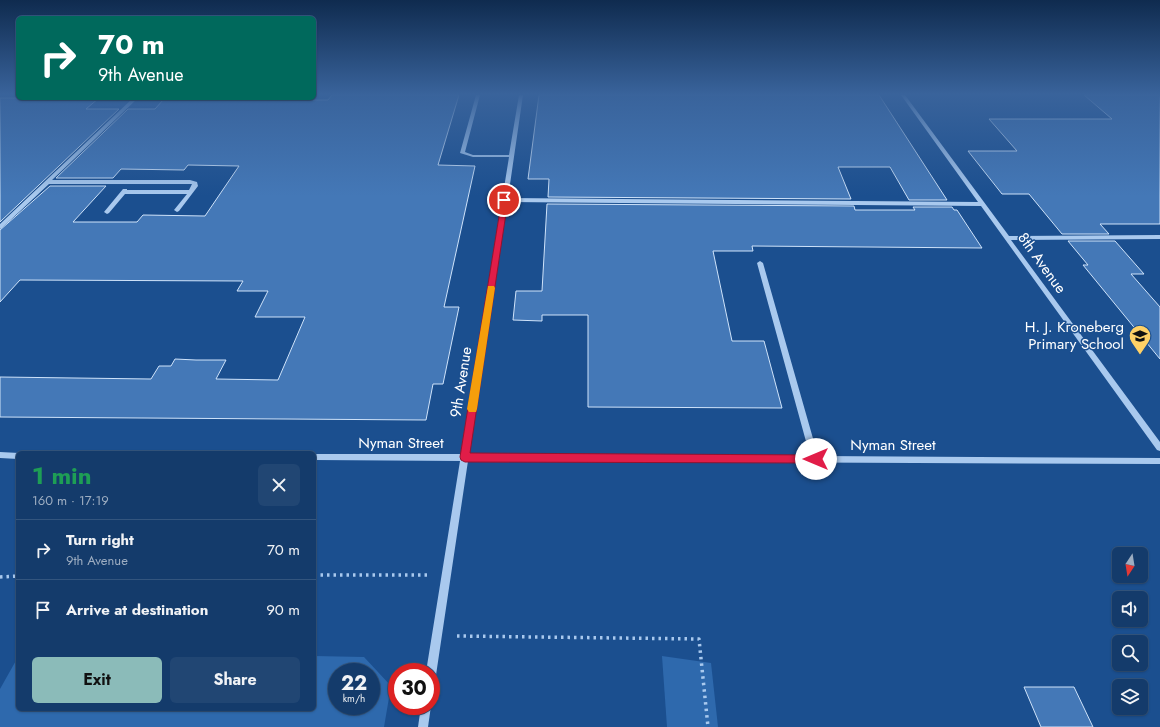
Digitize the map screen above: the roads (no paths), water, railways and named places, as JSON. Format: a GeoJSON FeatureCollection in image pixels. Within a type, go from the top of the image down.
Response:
{"type":"FeatureCollection","features":[{"type":"Feature","properties":{"kind":"street"},"geometry":{"type":"LineString","coordinates":[[0,227],[103,129]]}},
{"type":"Feature","properties":{"kind":"street"},"geometry":{"type":"LineString","coordinates":[[469,129],[462,154],[473,156],[511,156]]}},
{"type":"Feature","properties":{"kind":"street","name":"9th Avenue"},"geometry":{"type":"LineString","coordinates":[[433,663],[515,129]]}},
{"type":"Feature","properties":{"kind":"street","name":"8th Avenue"},"geometry":{"type":"LineString","coordinates":[[928,129],[1160,448]]}},
{"type":"Feature","properties":{"kind":"street"},"geometry":{"type":"LineString","coordinates":[[47,182],[195,183],[195,186],[178,210]]}},
{"type":"Feature","properties":{"kind":"street"},"geometry":{"type":"LineString","coordinates":[[107,212],[132,182]]}},
{"type":"Feature","properties":{"kind":"street"},"geometry":{"type":"LineString","coordinates":[[123,192],[191,192]]}},
{"type":"Feature","properties":{"kind":"street"},"geometry":{"type":"LineString","coordinates":[[504,200],[982,204]]}},
{"type":"Feature","properties":{"kind":"street"},"geometry":{"type":"LineString","coordinates":[[1007,238],[1160,237]]}},
{"type":"Feature","properties":{"kind":"street"},"geometry":{"type":"LineString","coordinates":[[760,264],[816,459]]}},
{"type":"Feature","properties":{"kind":"street"},"geometry":{"type":"LineString","coordinates":[[0,455],[16,456]]}},
{"type":"Feature","properties":{"kind":"street","name":"Nyman Street"},"geometry":{"type":"LineString","coordinates":[[316,457],[1160,461]]}},
{"type":"Feature","properties":{"kind":"street"},"geometry":{"type":"LineString","coordinates":[[423,727],[425,715]]}},
{"type":"Feature","properties":{"kind":"place","name":"H. J. Kroneberg Primary School"},"geometry":{"type":"Point","coordinates":[1140,356]}}]}
